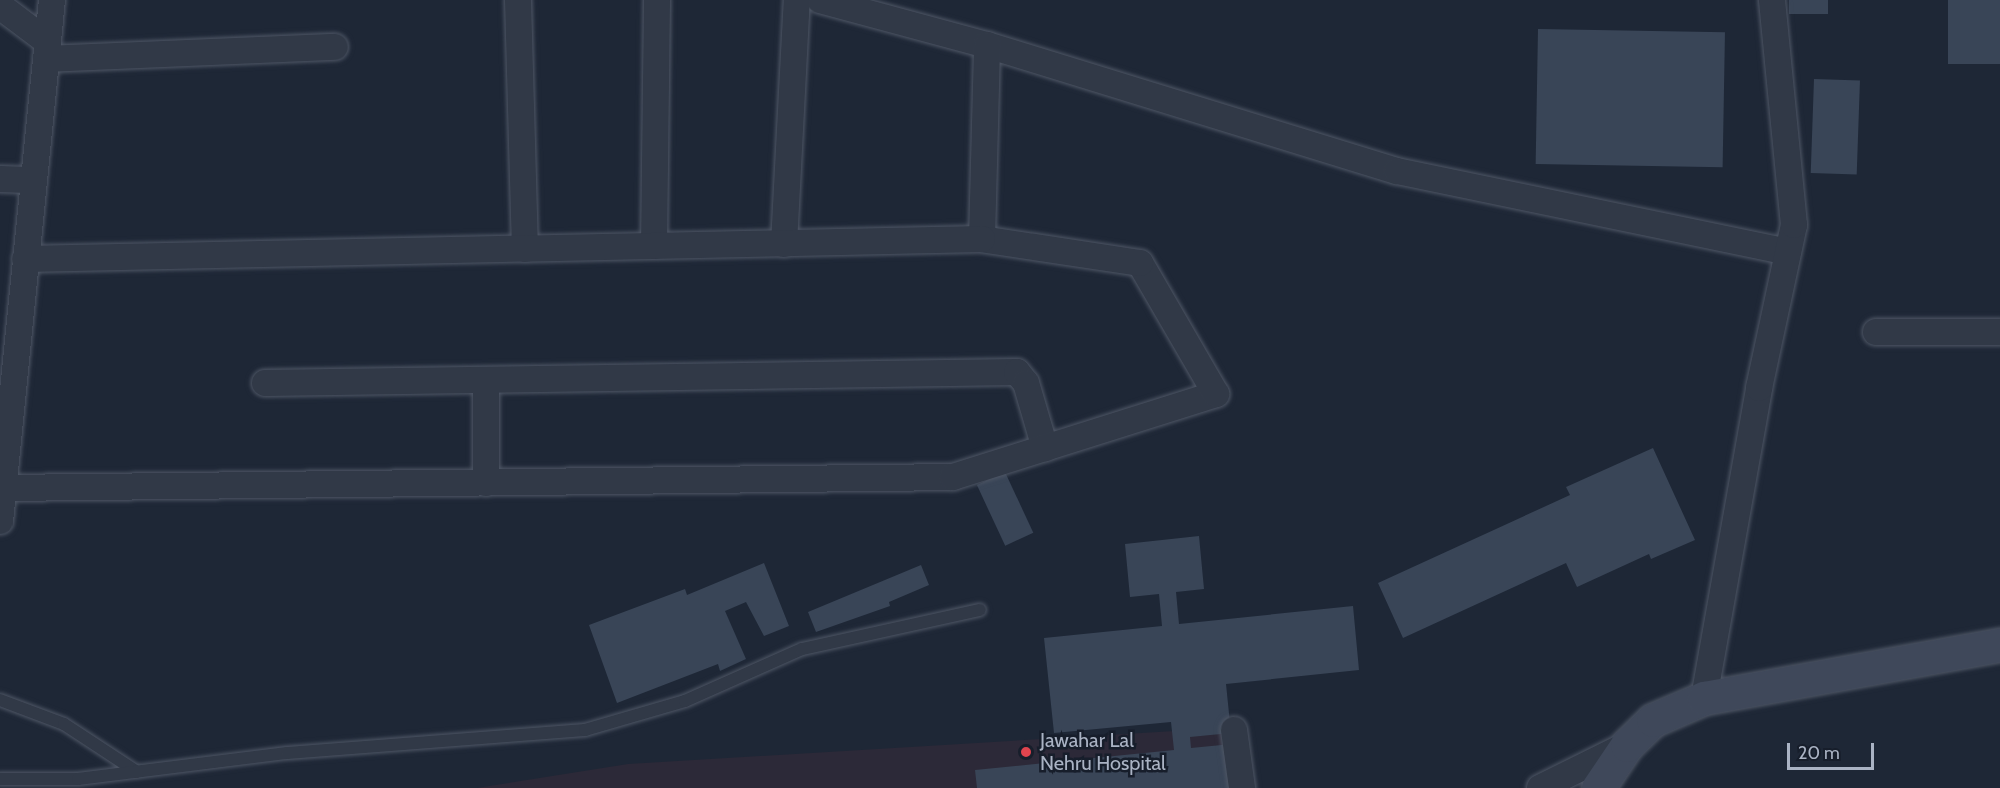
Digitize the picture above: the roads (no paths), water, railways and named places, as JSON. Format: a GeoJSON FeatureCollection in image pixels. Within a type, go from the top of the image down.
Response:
{"type":"FeatureCollection","features":[{"type":"Feature","properties":{"kind":"street"},"geometry":{"type":"LineString","coordinates":[[0,522],[52,0]]}},
{"type":"Feature","properties":{"kind":"street"},"geometry":{"type":"LineString","coordinates":[[518,0],[525,249]]}},
{"type":"Feature","properties":{"kind":"street"},"geometry":{"type":"LineString","coordinates":[[654,246],[657,0]]}},
{"type":"Feature","properties":{"kind":"street"},"geometry":{"type":"LineString","coordinates":[[784,244],[797,0]]}},
{"type":"Feature","properties":{"kind":"street"},"geometry":{"type":"LineString","coordinates":[[820,0],[987,45],[1397,171],[1788,252]]}},
{"type":"Feature","properties":{"kind":"street"},"geometry":{"type":"LineString","coordinates":[[1704,699],[1775,313],[1794,225],[1772,0]]}},
{"type":"Feature","properties":{"kind":"street"},"geometry":{"type":"LineString","coordinates":[[0,6],[47,51],[335,47]]}},
{"type":"Feature","properties":{"kind":"street"},"geometry":{"type":"LineString","coordinates":[[982,239],[987,45]]}},
{"type":"Feature","properties":{"kind":"street"},"geometry":{"type":"LineString","coordinates":[[0,179],[33,180]]}},
{"type":"Feature","properties":{"kind":"street"},"geometry":{"type":"LineString","coordinates":[[3,488],[953,477],[1216,394],[1140,263],[982,239],[25,260]]}},
{"type":"Feature","properties":{"kind":"street"},"geometry":{"type":"LineString","coordinates":[[1876,332],[2000,332]]}},
{"type":"Feature","properties":{"kind":"street"},"geometry":{"type":"LineString","coordinates":[[265,383],[1017,372],[1026,382],[1045,448]]}},
{"type":"Feature","properties":{"kind":"street"},"geometry":{"type":"LineString","coordinates":[[486,380],[486,483]]}},
{"type":"Feature","properties":{"kind":"street"},"geometry":{"type":"LineString","coordinates":[[1598,788],[1627,745],[1653,720],[1704,699],[2000,645]]}},
{"type":"Feature","properties":{"kind":"street"},"geometry":{"type":"LineString","coordinates":[[1234,730],[1242,788]]}},
{"type":"Feature","properties":{"kind":"street"},"geometry":{"type":"LineString","coordinates":[[1540,788],[1627,745]]}},
{"type":"Feature","properties":{"kind":"lane"},"geometry":{"type":"LineString","coordinates":[[0,779],[78,778],[287,753],[585,730],[685,701],[802,649],[980,610]]}},
{"type":"Feature","properties":{"kind":"lane"},"geometry":{"type":"LineString","coordinates":[[0,700],[64,724],[137,772]]}},
{"type":"Feature","properties":{"kind":"lane"},"geometry":{"type":"LineString","coordinates":[[56,788],[78,778]]}},
{"type":"Feature","properties":{"kind":"place","name":"Jawahar Lal Nehru Hospital"},"geometry":{"type":"Point","coordinates":[1026,752]}}]}
